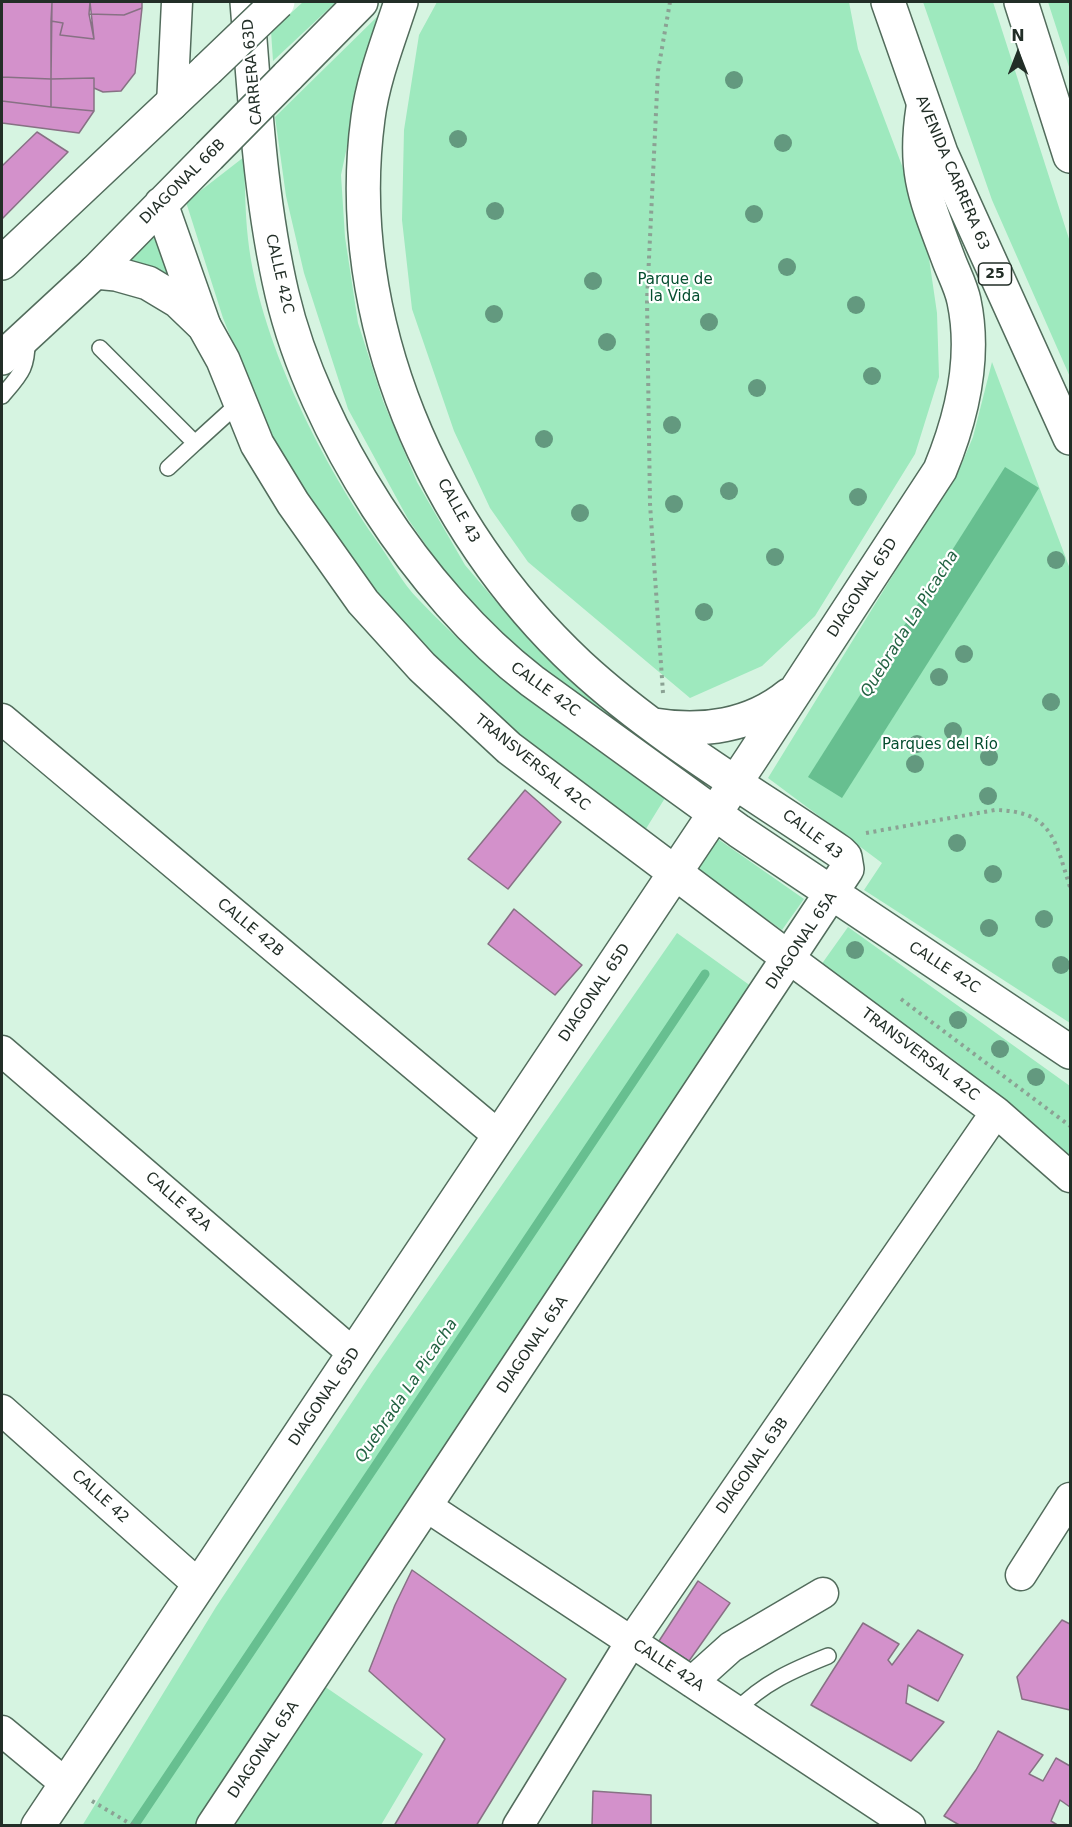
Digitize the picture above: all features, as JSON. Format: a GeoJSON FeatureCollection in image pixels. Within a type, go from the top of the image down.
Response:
{"type":"FeatureCollection","features":[{"type":"Feature","properties":{"kind":"main road","name":"CARRERA 63D"},"geometry":{"type":"LineString","coordinates":[[247,2],[259,142]]}},
{"type":"Feature","properties":{"kind":"main road"},"geometry":{"type":"LineString","coordinates":[[2,263],[172,105],[278,2]]}},
{"type":"Feature","properties":{"kind":"main road","name":"DIAGONAL 66B"},"geometry":{"type":"LineString","coordinates":[[2,358],[95,272],[361,2]]}},
{"type":"Feature","properties":{"kind":"main road","name":"CALLE 43"},"geometry":{"type":"LineString","coordinates":[[401,2],[368,116],[363,183],[368,272],[380,333],[401,398],[468,532],[504,584],[542,629],[579,665],[658,711],[736,782],[840,852],[853,849]]}},
{"type":"Feature","properties":{"kind":"main road","name":"AVENIDA CARRERA 63"},"geometry":{"type":"LineString","coordinates":[[888,2],[923,108],[962,201],[1071,438]]}},
{"type":"Feature","properties":{"kind":"main road"},"geometry":{"type":"LineString","coordinates":[[1021,2],[1071,156]]}},
{"type":"Feature","properties":{"kind":"main road","name":"DIAGONAL 65D"},"geometry":{"type":"LineString","coordinates":[[38,1826],[800,686],[940,470],[960,419],[967,357],[964,300],[921,180],[918,156],[923,108]]}},
{"type":"Feature","properties":{"kind":"main road","name":"CALLE 42C"},"geometry":{"type":"LineString","coordinates":[[259,142],[269,232],[282,295],[298,351],[345,453],[390,524],[438,589],[504,660],[832,895],[1071,1052]]}},
{"type":"Feature","properties":{"kind":"main road"},"geometry":{"type":"LineString","coordinates":[[161,204],[204,326]]}},
{"type":"Feature","properties":{"kind":"main road","name":"TRANSVERSAL 42C"},"geometry":{"type":"LineString","coordinates":[[95,272],[116,274],[148,283],[178,301],[204,326],[223,360],[257,444],[318,540],[363,602],[422,667],[509,748],[789,959]]}},
{"type":"Feature","properties":{"kind":"main road"},"geometry":{"type":"LineString","coordinates":[[658,711],[678,729],[731,725],[756,716],[779,703],[800,686]]}},
{"type":"Feature","properties":{"kind":"main road","name":"DIAGONAL 65A"},"geometry":{"type":"LineString","coordinates":[[213,1826],[832,895],[848,869],[853,849]]}},
{"type":"Feature","properties":{"kind":"street"},"geometry":{"type":"LineString","coordinates":[[172,105],[177,2]]}},
{"type":"Feature","properties":{"kind":"street","name":"CALLE 42B"},"geometry":{"type":"LineString","coordinates":[[2,719],[499,1136]]}},
{"type":"Feature","properties":{"kind":"street","name":"TRANSVERSAL 42C"},"geometry":{"type":"LineString","coordinates":[[789,959],[996,1112],[1071,1177]]}},
{"type":"Feature","properties":{"kind":"street","name":"CALLE 42A"},"geometry":{"type":"LineString","coordinates":[[2,1051],[354,1354]]}},
{"type":"Feature","properties":{"kind":"street","name":"DIAGONAL 63B"},"geometry":{"type":"LineString","coordinates":[[518,1826],[631,1642],[996,1112]]}},
{"type":"Feature","properties":{"kind":"street","name":"CALLE 42"},"geometry":{"type":"LineString","coordinates":[[2,1410],[199,1585]]}},
{"type":"Feature","properties":{"kind":"street"},"geometry":{"type":"LineString","coordinates":[[1021,1575],[1071,1498]]}},
{"type":"Feature","properties":{"kind":"street","name":"CALLE 42A"},"geometry":{"type":"LineString","coordinates":[[426,1506],[910,1826]]}},
{"type":"Feature","properties":{"kind":"street"},"geometry":{"type":"LineString","coordinates":[[692,1682],[731,1647],[823,1593]]}},
{"type":"Feature","properties":{"kind":"street"},"geometry":{"type":"LineString","coordinates":[[2,1731],[66,1784]]}},
{"type":"Feature","properties":{"kind":"lane"},"geometry":{"type":"LineString","coordinates":[[2,396],[23,372],[28,357],[27,334]]}},
{"type":"Feature","properties":{"kind":"lane"},"geometry":{"type":"LineString","coordinates":[[100,348],[195,443]]}},
{"type":"Feature","properties":{"kind":"lane"},"geometry":{"type":"LineString","coordinates":[[168,468],[239,403]]}},
{"type":"Feature","properties":{"kind":"lane"},"geometry":{"type":"LineString","coordinates":[[736,1711],[755,1691],[788,1672],[828,1656]]}},
{"type":"Feature","properties":{"kind":"path"},"geometry":{"type":"LineString","coordinates":[[662,684],[650,504],[647,300],[658,71],[670,2]]}},
{"type":"Feature","properties":{"kind":"path"},"geometry":{"type":"LineString","coordinates":[[654,689],[658,711]]}},
{"type":"Feature","properties":{"kind":"path"},"geometry":{"type":"LineString","coordinates":[[853,849],[995,810],[1017,810],[1038,820],[1053,834],[1071,887]]}},
{"type":"Feature","properties":{"kind":"path"},"geometry":{"type":"LineString","coordinates":[[891,992],[1071,1126]]}},
{"type":"Feature","properties":{"kind":"path"},"geometry":{"type":"LineString","coordinates":[[98,1805],[134,1826]]}},
{"type":"Feature","properties":{"kind":"green space"},"geometry":{"type":"Polygon","coordinates":[[[303,2],[336,2],[273,61],[271,31],[303,2]]]}},
{"type":"Feature","properties":{"kind":"green space","name":"Parque de la Vida"},"geometry":{"type":"Polygon","coordinates":[[[437,2],[849,2],[858,49],[924,224],[937,313],[939,377],[915,454],[815,616],[762,666],[690,698],[528,562],[490,508],[454,431],[412,309],[402,220],[404,130],[419,35],[437,2]]]}},
{"type":"Feature","properties":{"kind":"green space"},"geometry":{"type":"Polygon","coordinates":[[[923,2],[993,2],[1070,242],[1070,377],[992,200],[923,2]]]}},
{"type":"Feature","properties":{"kind":"green space"},"geometry":{"type":"Polygon","coordinates":[[[1048,2],[1070,2],[1070,70],[1048,2]]]}},
{"type":"Feature","properties":{"kind":"green space"},"geometry":{"type":"Polygon","coordinates":[[[384,10],[354,113],[341,175],[345,237],[358,323],[383,401],[417,482],[465,565],[529,640],[689,770],[522,656],[460,595],[408,519],[348,409],[304,273],[286,196],[275,117],[384,10]]]}},
{"type":"Feature","properties":{"kind":"green space"},"geometry":{"type":"Polygon","coordinates":[[[244,157],[248,239],[254,277],[264,316],[294,394],[332,470],[406,585],[447,628],[537,705],[665,798],[644,832],[514,735],[414,641],[333,546],[270,436],[223,318],[186,202],[244,157]]]}},
{"type":"Feature","properties":{"kind":"green space"},"geometry":{"type":"Polygon","coordinates":[[[160,225],[181,285],[120,264],[160,225]]]}},
{"type":"Feature","properties":{"kind":"green space","name":"Parques del Río"},"geometry":{"type":"Polygon","coordinates":[[[992,362],[1070,569],[1070,1023],[864,890],[882,863],[768,778],[962,463],[973,437],[992,362]]]}},
{"type":"Feature","properties":{"kind":"green space"},"geometry":{"type":"Polygon","coordinates":[[[718,839],[804,899],[782,930],[696,869],[718,839]]]}},
{"type":"Feature","properties":{"kind":"green space"},"geometry":{"type":"Polygon","coordinates":[[[848,927],[1070,1086],[1070,1157],[958,1063],[821,965],[848,927]]]}},
{"type":"Feature","properties":{"kind":"green space"},"geometry":{"type":"Polygon","coordinates":[[[677,933],[755,989],[197,1825],[82,1826],[216,1607],[372,1372],[677,933]]]}},
{"type":"Feature","properties":{"kind":"green space"},"geometry":{"type":"Polygon","coordinates":[[[324,1686],[423,1754],[381,1825],[230,1826],[324,1686]]]}},
{"type":"Feature","properties":{"kind":"water"},"geometry":{"type":"Polygon","coordinates":[[[1005,467],[1039,488],[842,798],[808,777],[1005,467]]]}},
{"type":"Feature","properties":{"kind":"building"},"geometry":{"type":"Polygon","coordinates":[[[2,2],[52,2],[51,79],[2,77],[2,2]]]}},
{"type":"Feature","properties":{"kind":"building"},"geometry":{"type":"Polygon","coordinates":[[[52,2],[90,2],[94,39],[60,35],[63,23],[51,21],[52,2]]]}},
{"type":"Feature","properties":{"kind":"building"},"geometry":{"type":"Polygon","coordinates":[[[90,2],[142,2],[142,8],[124,15],[89,14],[90,2]]]}},
{"type":"Feature","properties":{"kind":"building"},"geometry":{"type":"Polygon","coordinates":[[[142,8],[135,73],[121,91],[103,92],[94,88],[94,78],[51,79],[51,21],[63,23],[60,35],[94,39],[89,14],[124,15],[142,8]]]}},
{"type":"Feature","properties":{"kind":"building"},"geometry":{"type":"Polygon","coordinates":[[[2,77],[51,79],[51,107],[2,101],[2,77]]]}},
{"type":"Feature","properties":{"kind":"building"},"geometry":{"type":"Polygon","coordinates":[[[94,78],[94,111],[51,107],[51,79],[94,78]]]}},
{"type":"Feature","properties":{"kind":"building"},"geometry":{"type":"Polygon","coordinates":[[[2,101],[94,111],[79,133],[2,123],[2,101]]]}},
{"type":"Feature","properties":{"kind":"building"},"geometry":{"type":"Polygon","coordinates":[[[37,132],[68,152],[2,219],[2,166],[37,132]]]}},
{"type":"Feature","properties":{"kind":"building"},"geometry":{"type":"Polygon","coordinates":[[[525,790],[561,822],[508,889],[468,859],[525,790]]]}},
{"type":"Feature","properties":{"kind":"building"},"geometry":{"type":"Polygon","coordinates":[[[514,909],[582,965],[555,995],[488,944],[514,909]]]}},
{"type":"Feature","properties":{"kind":"building"},"geometry":{"type":"Polygon","coordinates":[[[412,1570],[566,1679],[476,1826],[394,1826],[445,1739],[369,1671],[395,1605],[412,1570]]]}},
{"type":"Feature","properties":{"kind":"building"},"geometry":{"type":"Polygon","coordinates":[[[698,1581],[730,1603],[689,1661],[659,1641],[698,1581]]]}},
{"type":"Feature","properties":{"kind":"building"},"geometry":{"type":"Polygon","coordinates":[[[1062,1620],[1070,1624],[1070,1710],[1022,1699],[1017,1677],[1062,1620]]]}},
{"type":"Feature","properties":{"kind":"building"},"geometry":{"type":"Polygon","coordinates":[[[863,1623],[899,1644],[888,1660],[892,1665],[918,1630],[963,1655],[938,1701],[908,1685],[906,1703],[944,1722],[911,1761],[811,1705],[863,1623]]]}},
{"type":"Feature","properties":{"kind":"building"},"geometry":{"type":"Polygon","coordinates":[[[998,1731],[1043,1755],[1029,1774],[1043,1781],[1056,1758],[1070,1766],[1070,1807],[1060,1800],[1051,1821],[1059,1826],[961,1826],[944,1816],[976,1770],[998,1731]]]}},
{"type":"Feature","properties":{"kind":"building"},"geometry":{"type":"Polygon","coordinates":[[[593,1791],[651,1795],[651,1826],[592,1826],[593,1791]]]}},
{"type":"Feature","properties":{"kind":"waterway","name":"Quebrada La Picacha"},"geometry":{"type":"LineString","coordinates":[[134,1826],[705,974]]}}]}
